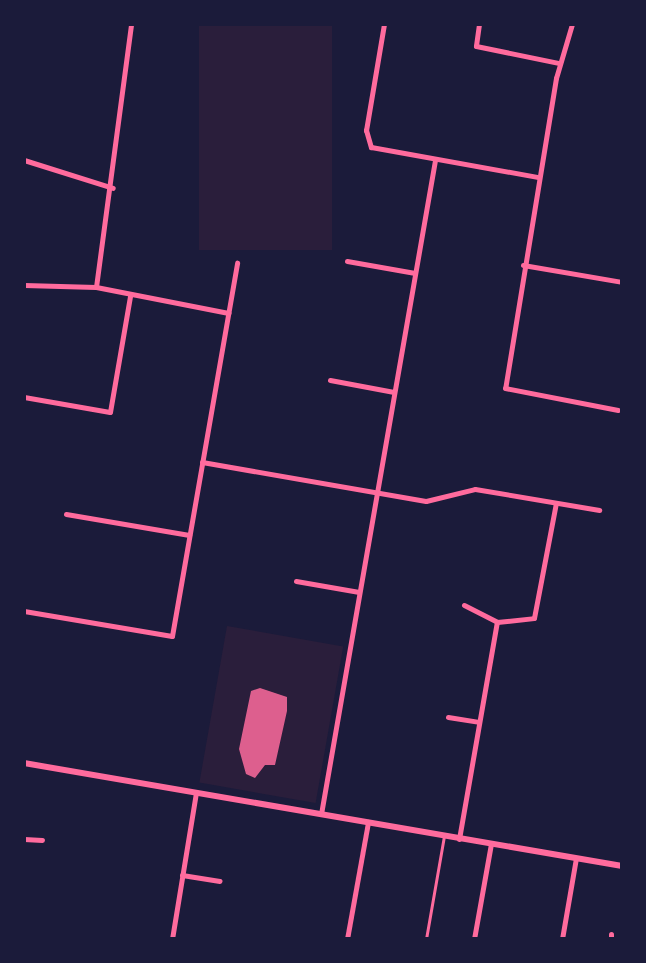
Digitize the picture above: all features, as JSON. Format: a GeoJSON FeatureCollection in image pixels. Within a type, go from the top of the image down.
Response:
{"type":"FeatureCollection","features":[{"type":"Feature","properties":{"kind":"street"},"geometry":{"type":"LineString","coordinates":[[96,287],[113,188],[131,24]]}},
{"type":"Feature","properties":{"kind":"street"},"geometry":{"type":"LineString","coordinates":[[384,24],[367,141],[435,160],[538,177]]}},
{"type":"Feature","properties":{"kind":"street"},"geometry":{"type":"LineString","coordinates":[[479,24],[476,46],[559,63]]}},
{"type":"Feature","properties":{"kind":"street"},"geometry":{"type":"LineString","coordinates":[[572,24],[559,63],[538,177],[505,388],[618,410]]}},
{"type":"Feature","properties":{"kind":"street"},"geometry":{"type":"LineString","coordinates":[[24,160],[113,188]]}},
{"type":"Feature","properties":{"kind":"street"},"geometry":{"type":"LineString","coordinates":[[321,814],[435,160]]}},
{"type":"Feature","properties":{"kind":"street"},"geometry":{"type":"LineString","coordinates":[[347,261],[415,273]]}},
{"type":"Feature","properties":{"kind":"street"},"geometry":{"type":"LineString","coordinates":[[24,611],[172,636],[237,263]]}},
{"type":"Feature","properties":{"kind":"street"},"geometry":{"type":"LineString","coordinates":[[523,265],[622,282]]}},
{"type":"Feature","properties":{"kind":"street"},"geometry":{"type":"LineString","coordinates":[[24,285],[96,287],[228,313]]}},
{"type":"Feature","properties":{"kind":"street"},"geometry":{"type":"LineString","coordinates":[[24,397],[110,412],[130,296]]}},
{"type":"Feature","properties":{"kind":"street"},"geometry":{"type":"LineString","coordinates":[[330,380],[394,392]]}},
{"type":"Feature","properties":{"kind":"street"},"geometry":{"type":"LineString","coordinates":[[202,462],[436,501],[475,489],[599,510]]}},
{"type":"Feature","properties":{"kind":"street"},"geometry":{"type":"LineString","coordinates":[[464,605],[497,622],[527,623],[538,605],[556,503]]}},
{"type":"Feature","properties":{"kind":"street"},"geometry":{"type":"LineString","coordinates":[[66,514],[189,535]]}},
{"type":"Feature","properties":{"kind":"street"},"geometry":{"type":"LineString","coordinates":[[296,581],[359,592]]}},
{"type":"Feature","properties":{"kind":"street"},"geometry":{"type":"LineString","coordinates":[[459,839],[497,622]]}},
{"type":"Feature","properties":{"kind":"street"},"geometry":{"type":"LineString","coordinates":[[448,717],[479,722]]}},
{"type":"Feature","properties":{"kind":"street"},"geometry":{"type":"LineString","coordinates":[[24,763],[622,866]]}},
{"type":"Feature","properties":{"kind":"street"},"geometry":{"type":"LineString","coordinates":[[172,939],[196,793]]}},
{"type":"Feature","properties":{"kind":"street"},"geometry":{"type":"LineString","coordinates":[[347,939],[368,822]]}},
{"type":"Feature","properties":{"kind":"street"},"geometry":{"type":"LineString","coordinates":[[24,839],[42,840]]}},
{"type":"Feature","properties":{"kind":"street"},"geometry":{"type":"LineString","coordinates":[[474,939],[491,844]]}},
{"type":"Feature","properties":{"kind":"street"},"geometry":{"type":"LineString","coordinates":[[562,939],[576,858]]}},
{"type":"Feature","properties":{"kind":"street"},"geometry":{"type":"LineString","coordinates":[[182,875],[220,881]]}},
{"type":"Feature","properties":{"kind":"street"},"geometry":{"type":"LineString","coordinates":[[87,939],[112,939]]}},
{"type":"Feature","properties":{"kind":"lane"},"geometry":{"type":"LineString","coordinates":[[426,939],[444,836]]}},
{"type":"Feature","properties":{"kind":"shaded area"},"geometry":{"type":"Polygon","coordinates":[[[199,24],[332,24],[332,250],[199,250],[199,24]]]}},
{"type":"Feature","properties":{"kind":"shaded area"},"geometry":{"type":"Polygon","coordinates":[[[227,626],[343,646],[316,803],[199,783],[227,626]]]}},
{"type":"Feature","properties":{"kind":"building"},"geometry":{"type":"Polygon","coordinates":[[[260,688],[287,697],[287,711],[275,765],[265,765],[255,778],[246,774],[239,749],[251,691],[260,688]]]}}]}
